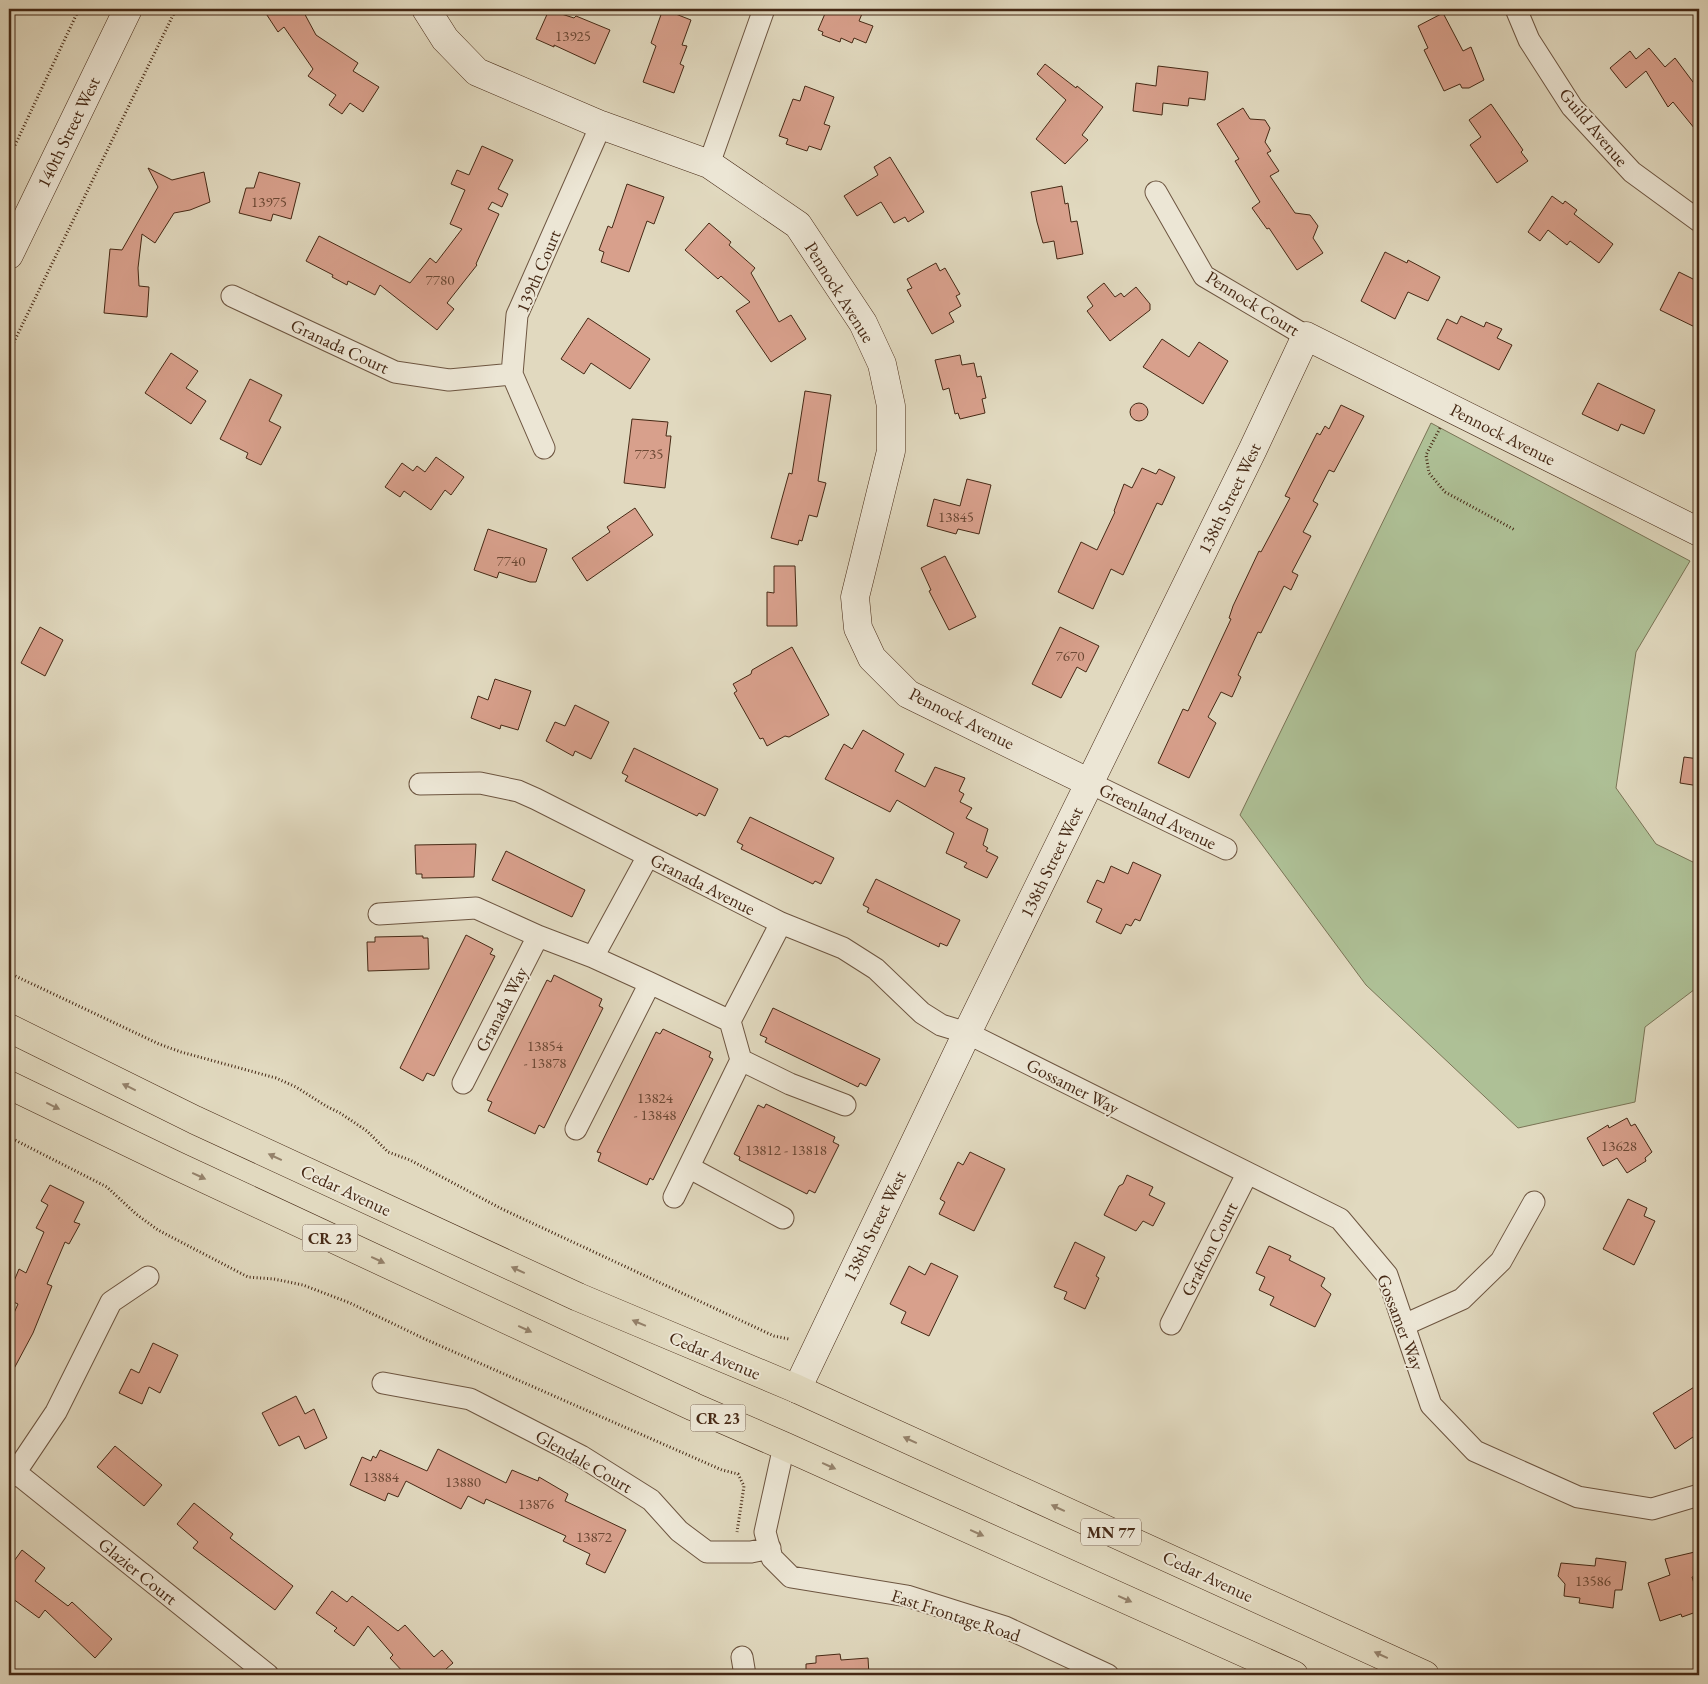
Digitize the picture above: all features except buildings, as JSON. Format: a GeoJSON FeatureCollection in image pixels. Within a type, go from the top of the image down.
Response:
{"type":"FeatureCollection","features":[{"type":"Feature","properties":{"kind":"highway","name":"Cedar Avenue"},"geometry":{"type":"LineString","coordinates":[[9,1028],[196,1120],[578,1298],[797,1389],[1425,1675]]}},
{"type":"Feature","properties":{"kind":"highway","name":"CR 23"},"geometry":{"type":"LineString","coordinates":[[9,1085],[548,1340],[784,1446]]}},
{"type":"Feature","properties":{"kind":"highway"},"geometry":{"type":"LineString","coordinates":[[784,1446],[1294,1675]]}},
{"type":"Feature","properties":{"kind":"street","name":"140th Street West"},"geometry":{"type":"LineString","coordinates":[[9,254],[128,9]]}},
{"type":"Feature","properties":{"kind":"street","name":"Pennock Avenue"},"geometry":{"type":"LineString","coordinates":[[426,9],[445,39],[476,72],[601,125],[709,164],[798,225],[863,323],[882,364],[891,406],[891,451],[855,597],[858,628],[872,658],[908,694],[1090,783]]}},
{"type":"Feature","properties":{"kind":"street"},"geometry":{"type":"LineString","coordinates":[[709,164],[764,9]]}},
{"type":"Feature","properties":{"kind":"street","name":"Guild Avenue"},"geometry":{"type":"LineString","coordinates":[[1516,9],[1529,40],[1572,107],[1632,172],[1699,221]]}},
{"type":"Feature","properties":{"kind":"street","name":"139th Court"},"geometry":{"type":"LineString","coordinates":[[544,448],[512,374],[518,315],[601,125]]}},
{"type":"Feature","properties":{"kind":"street","name":"Pennock Court"},"geometry":{"type":"LineString","coordinates":[[1156,192],[1204,276],[1306,336]]}},
{"type":"Feature","properties":{"kind":"street","name":"Granada Court"},"geometry":{"type":"LineString","coordinates":[[232,296],[395,372],[449,380],[512,374]]}},
{"type":"Feature","properties":{"kind":"street","name":"Pennock Avenue"},"geometry":{"type":"LineString","coordinates":[[1306,336],[1699,532]]}},
{"type":"Feature","properties":{"kind":"street","name":"138th Street West"},"geometry":{"type":"LineString","coordinates":[[797,1389],[966,1033],[1253,449],[1306,336]]}},
{"type":"Feature","properties":{"kind":"street","name":"Granada Avenue"},"geometry":{"type":"LineString","coordinates":[[420,784],[480,783],[518,791],[536,799],[781,923],[843,948],[860,958],[890,982],[922,1013],[941,1025],[966,1033]]}},
{"type":"Feature","properties":{"kind":"street","name":"Greenland Avenue"},"geometry":{"type":"LineString","coordinates":[[1090,783],[1226,849]]}},
{"type":"Feature","properties":{"kind":"street"},"geometry":{"type":"LineString","coordinates":[[592,957],[648,856]]}},
{"type":"Feature","properties":{"kind":"street"},"geometry":{"type":"LineString","coordinates":[[379,914],[476,908],[538,936],[592,957],[730,1021]]}},
{"type":"Feature","properties":{"kind":"street"},"geometry":{"type":"LineString","coordinates":[[674,1197],[690,1168],[741,1060],[730,1021],[781,923]]}},
{"type":"Feature","properties":{"kind":"street","name":"Granada Way"},"geometry":{"type":"LineString","coordinates":[[463,1083],[538,936]]}},
{"type":"Feature","properties":{"kind":"street"},"geometry":{"type":"LineString","coordinates":[[576,1129],[650,983]]}},
{"type":"Feature","properties":{"kind":"street","name":"Gossamer Way"},"geometry":{"type":"LineString","coordinates":[[966,1033],[1340,1219],[1387,1275],[1431,1405],[1475,1451],[1578,1497],[1652,1509],[1699,1496]]}},
{"type":"Feature","properties":{"kind":"street"},"geometry":{"type":"LineString","coordinates":[[741,1060],[790,1084],[845,1105]]}},
{"type":"Feature","properties":{"kind":"street"},"geometry":{"type":"LineString","coordinates":[[690,1168],[783,1218]]}},
{"type":"Feature","properties":{"kind":"street","name":"Grafton Court"},"geometry":{"type":"LineString","coordinates":[[1171,1324],[1248,1174]]}},
{"type":"Feature","properties":{"kind":"street"},"geometry":{"type":"LineString","coordinates":[[1404,1325],[1462,1300],[1501,1261],[1534,1202]]}},
{"type":"Feature","properties":{"kind":"street"},"geometry":{"type":"LineString","coordinates":[[11,1472],[56,1412],[111,1302],[148,1277]]}},
{"type":"Feature","properties":{"kind":"street","name":"Glendale Court"},"geometry":{"type":"LineString","coordinates":[[383,1383],[470,1399],[581,1456],[651,1500],[679,1531],[707,1552],[751,1552],[767,1540]]}},
{"type":"Feature","properties":{"kind":"street"},"geometry":{"type":"LineString","coordinates":[[767,1540],[784,1446]]}},
{"type":"Feature","properties":{"kind":"street","name":"Glazier Court"},"geometry":{"type":"LineString","coordinates":[[11,1472],[268,1675]]}},
{"type":"Feature","properties":{"kind":"street","name":"East Frontage Road"},"geometry":{"type":"LineString","coordinates":[[767,1540],[772,1558],[791,1577],[907,1596],[1005,1627],[1108,1675]]}},
{"type":"Feature","properties":{"kind":"path"},"geometry":{"type":"LineString","coordinates":[[9,158],[80,9]]}},
{"type":"Feature","properties":{"kind":"path"},"geometry":{"type":"LineString","coordinates":[[9,352],[176,9]]}},
{"type":"Feature","properties":{"kind":"path"},"geometry":{"type":"LineString","coordinates":[[1441,428],[1426,455],[1429,473],[1445,492],[1515,530]]}},
{"type":"Feature","properties":{"kind":"path"},"geometry":{"type":"LineString","coordinates":[[9,973],[159,1044],[181,1052],[276,1078],[340,1113],[366,1130],[388,1152],[410,1160],[502,1209],[609,1260],[774,1336],[789,1339]]}},
{"type":"Feature","properties":{"kind":"path"},"geometry":{"type":"LineString","coordinates":[[9,1137],[77,1170],[107,1187],[136,1214],[158,1230],[248,1277],[274,1279],[303,1285],[350,1303],[427,1340],[722,1470],[738,1474],[744,1486],[734,1552]]}},
{"type":"Feature","properties":{"kind":"green space"},"geometry":{"type":"Polygon","coordinates":[[[1431,423],[1690,561],[1636,652],[1616,788],[1656,844],[1699,865],[1699,986],[1645,1027],[1635,1102],[1518,1128],[1366,985],[1240,815],[1431,423]]]}}]}
